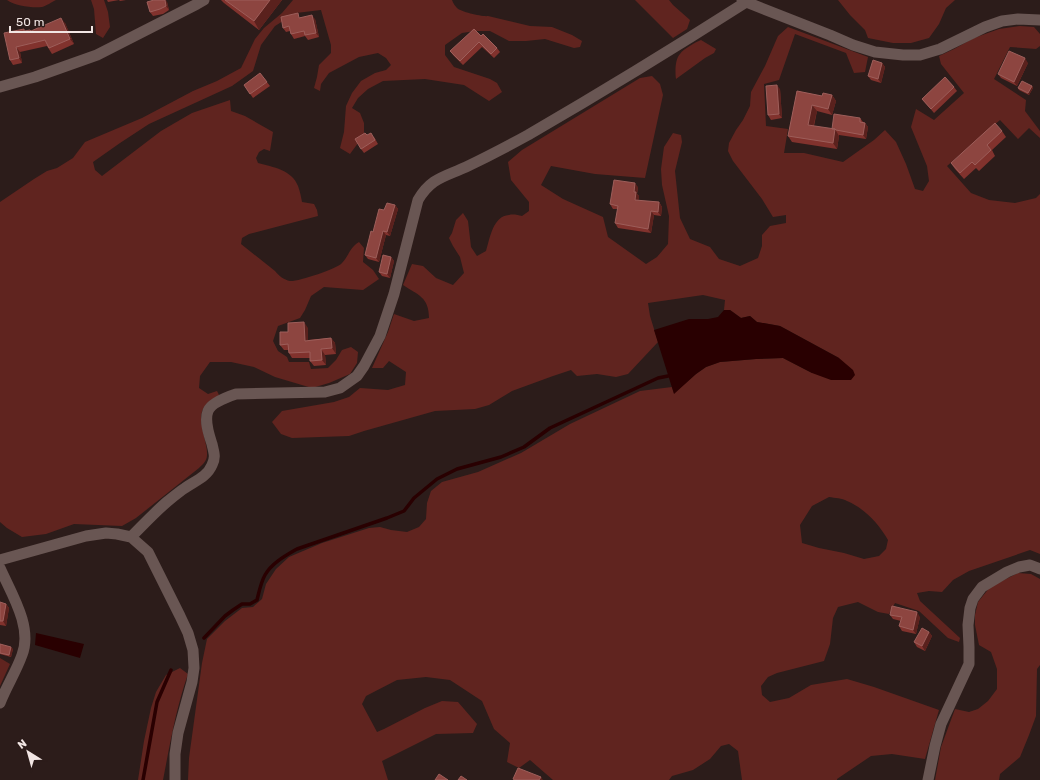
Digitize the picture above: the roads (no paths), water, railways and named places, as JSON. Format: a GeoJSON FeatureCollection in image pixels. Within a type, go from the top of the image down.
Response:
{"type":"FeatureCollection","features":[{"type":"Feature","properties":{"kind":"street"},"geometry":{"type":"LineString","coordinates":[[0,87],[35,77],[96,55],[204,0]]}},
{"type":"Feature","properties":{"kind":"street"},"geometry":{"type":"LineString","coordinates":[[131,538],[168,501],[206,474],[211,468],[215,459],[207,419],[208,410],[216,403],[226,397],[236,394],[325,392],[340,388],[357,376],[380,336],[394,294],[414,210],[423,192],[432,183],[442,177],[465,168],[526,136],[616,84],[744,1],[860,47],[875,52],[903,56],[920,56],[940,49],[985,27],[1002,21],[1018,19],[1040,20]]}},
{"type":"Feature","properties":{"kind":"street"},"geometry":{"type":"LineString","coordinates":[[0,560],[86,536],[106,533],[131,538],[148,552],[183,622],[193,650],[194,668],[192,682],[178,733],[175,754],[175,780]]}},
{"type":"Feature","properties":{"kind":"street"},"geometry":{"type":"LineString","coordinates":[[928,780],[941,724],[968,664],[968,625],[973,598],[982,587],[1007,572],[1019,567],[1030,565],[1040,569]]}},
{"type":"Feature","properties":{"kind":"street"},"geometry":{"type":"LineString","coordinates":[[0,568],[18,606],[24,627],[25,643],[22,655],[0,703]]}},
{"type":"Feature","properties":{"kind":"waterway"},"geometry":{"type":"LineString","coordinates":[[204,638],[225,616],[233,610],[242,604],[250,604],[257,600],[262,581],[271,567],[279,560],[297,549],[404,511],[414,498],[437,479],[457,469],[501,457],[524,447],[550,428],[658,378],[668,376]]}},
{"type":"Feature","properties":{"kind":"waterway"},"geometry":{"type":"LineString","coordinates":[[143,780],[157,702],[171,670]]}}]}
